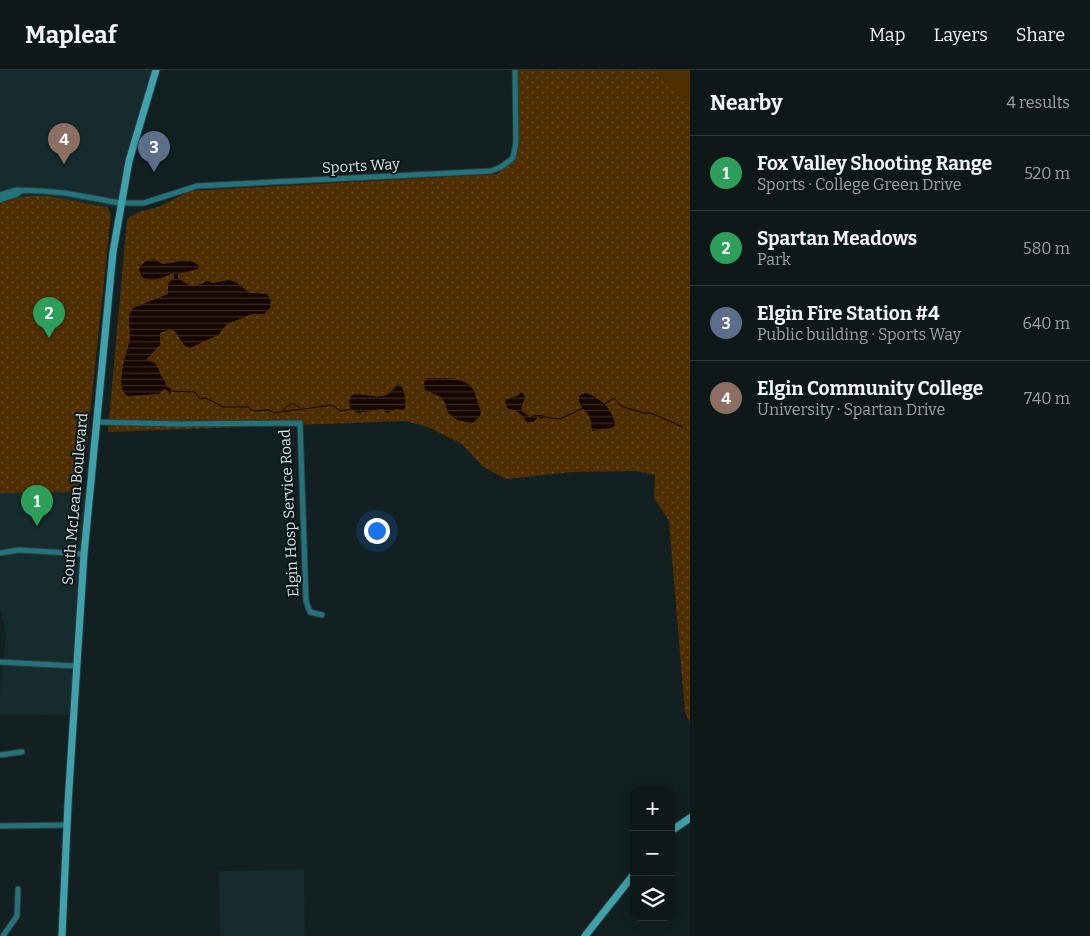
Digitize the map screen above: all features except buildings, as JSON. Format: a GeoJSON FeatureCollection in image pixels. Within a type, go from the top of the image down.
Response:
{"type":"FeatureCollection","features":[{"type":"Feature","properties":{"kind":"main road","name":"South McLean Boulevard"},"geometry":{"type":"LineString","coordinates":[[62,936],[76,666],[84,554],[113,252],[120,203],[129,161],[156,70]]}},
{"type":"Feature","properties":{"kind":"main road"},"geometry":{"type":"LineString","coordinates":[[675,828],[690,818]]}},
{"type":"Feature","properties":{"kind":"main road"},"geometry":{"type":"LineString","coordinates":[[585,936],[632,876]]}},
{"type":"Feature","properties":{"kind":"street","name":"Sports Way"},"geometry":{"type":"LineString","coordinates":[[120,203],[144,203],[197,186],[491,171],[501,167],[513,158],[516,142],[515,70]]}},
{"type":"Feature","properties":{"kind":"street"},"geometry":{"type":"LineString","coordinates":[[0,195],[16,190],[65,193],[120,203]]}},
{"type":"Feature","properties":{"kind":"street"},"geometry":{"type":"LineString","coordinates":[[0,200],[21,191]]}},
{"type":"Feature","properties":{"kind":"street","name":"Elgin Hosp Service Road"},"geometry":{"type":"LineString","coordinates":[[96,422],[170,424],[300,423],[306,601],[310,612],[322,615]]}},
{"type":"Feature","properties":{"kind":"street"},"geometry":{"type":"LineString","coordinates":[[0,553],[20,550],[84,554]]}},
{"type":"Feature","properties":{"kind":"street"},"geometry":{"type":"LineString","coordinates":[[0,662],[76,666]]}},
{"type":"Feature","properties":{"kind":"street"},"geometry":{"type":"LineString","coordinates":[[0,755],[22,752]]}},
{"type":"Feature","properties":{"kind":"street"},"geometry":{"type":"LineString","coordinates":[[0,826],[67,825]]}},
{"type":"Feature","properties":{"kind":"street"},"geometry":{"type":"LineString","coordinates":[[4,936],[17,916],[18,889]]}},
{"type":"Feature","properties":{"kind":"shaded area"},"geometry":{"type":"Polygon","coordinates":[[[0,70],[155,70],[135,131],[117,208],[54,198],[0,205],[0,70]]]}},
{"type":"Feature","properties":{"kind":"shaded area"},"geometry":{"type":"Polygon","coordinates":[[[518,70],[690,70],[690,723],[685,712],[669,521],[654,498],[655,475],[636,471],[573,472],[506,479],[482,466],[462,444],[428,427],[406,421],[108,432],[127,219],[139,212],[158,207],[190,191],[497,174],[517,158],[518,70]]]}},
{"type":"Feature","properties":{"kind":"shaded area"},"geometry":{"type":"Polygon","coordinates":[[[655,70],[690,70],[690,99],[670,88],[655,70]]]}},
{"type":"Feature","properties":{"kind":"shaded area"},"geometry":{"type":"Polygon","coordinates":[[[30,196],[47,196],[107,207],[111,214],[85,462],[78,492],[0,493],[0,203],[30,196]]]}},
{"type":"Feature","properties":{"kind":"shaded area"},"geometry":{"type":"Polygon","coordinates":[[[154,259],[163,264],[191,261],[199,266],[198,269],[178,274],[178,278],[186,283],[195,286],[207,281],[214,283],[229,280],[236,282],[250,293],[267,294],[271,300],[270,308],[264,314],[252,314],[227,324],[218,335],[190,348],[171,329],[160,333],[160,345],[147,359],[157,366],[166,386],[171,389],[170,395],[164,389],[159,394],[128,396],[123,392],[121,384],[123,365],[130,339],[129,315],[133,308],[168,294],[168,284],[174,278],[174,273],[154,280],[142,277],[139,270],[140,266],[146,261],[154,259]]]}},
{"type":"Feature","properties":{"kind":"shaded area"},"geometry":{"type":"Polygon","coordinates":[[[427,378],[451,378],[468,384],[475,394],[481,411],[480,416],[473,423],[457,420],[448,413],[441,397],[425,390],[424,382],[427,378]]]}},
{"type":"Feature","properties":{"kind":"shaded area"},"geometry":{"type":"Polygon","coordinates":[[[398,384],[404,394],[405,408],[403,410],[396,409],[387,413],[380,409],[358,413],[351,409],[349,401],[352,395],[382,396],[388,394],[398,384]]]}},
{"type":"Feature","properties":{"kind":"shaded area"},"geometry":{"type":"Polygon","coordinates":[[[521,392],[525,398],[521,408],[523,412],[530,417],[543,415],[542,419],[538,417],[533,422],[527,422],[521,414],[507,408],[506,399],[519,395],[521,392]]]}},
{"type":"Feature","properties":{"kind":"shaded area"},"geometry":{"type":"Polygon","coordinates":[[[585,393],[600,400],[609,409],[615,425],[612,428],[592,431],[590,418],[579,400],[579,396],[585,393]]]}},
{"type":"Feature","properties":{"kind":"shaded area"},"geometry":{"type":"Polygon","coordinates":[[[88,492],[72,715],[0,714],[6,634],[0,608],[0,493],[88,492]]]}},
{"type":"Feature","properties":{"kind":"shaded area"},"geometry":{"type":"Polygon","coordinates":[[[304,870],[305,936],[220,936],[219,871],[304,870]]]}},
{"type":"Feature","properties":{"kind":"waterway"},"geometry":{"type":"LineString","coordinates":[[170,391],[195,392],[200,399],[206,398],[223,407],[248,407],[254,411],[269,410],[274,413],[332,405],[341,411],[351,409]]}},
{"type":"Feature","properties":{"kind":"waterway"},"geometry":{"type":"LineString","coordinates":[[603,405],[614,398],[621,406],[643,413],[651,413],[683,427]]}},
{"type":"Feature","properties":{"kind":"waterway"},"geometry":{"type":"LineString","coordinates":[[283,410],[292,403],[300,408]]}},
{"type":"Feature","properties":{"kind":"waterway"},"geometry":{"type":"LineString","coordinates":[[544,417],[560,419],[583,408]]}},
{"type":"Feature","properties":{"kind":"place","name":"Elgin Community College"},"geometry":{"type":"Point","coordinates":[64,164]}},
{"type":"Feature","properties":{"kind":"place","name":"Elgin Fire Station #4"},"geometry":{"type":"Point","coordinates":[154,172]}},
{"type":"Feature","properties":{"kind":"place","name":"Spartan Meadows"},"geometry":{"type":"Point","coordinates":[49,338]}},
{"type":"Feature","properties":{"kind":"place","name":"Fox Valley Shooting Range"},"geometry":{"type":"Point","coordinates":[37,526]}}]}
